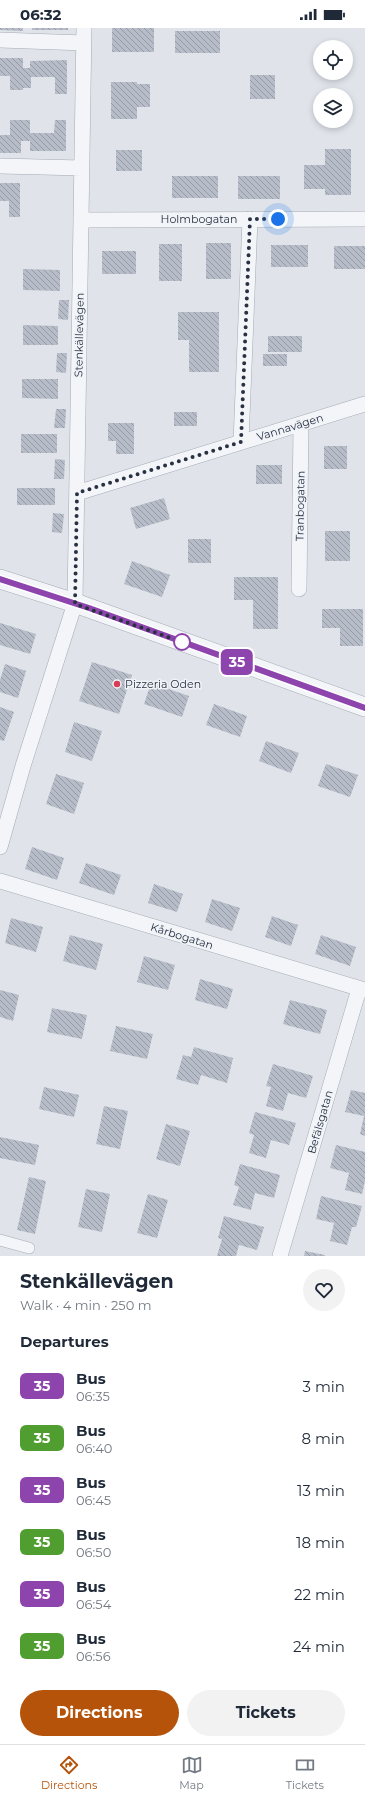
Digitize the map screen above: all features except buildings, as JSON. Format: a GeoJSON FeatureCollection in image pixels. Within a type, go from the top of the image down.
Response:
{"type":"FeatureCollection","features":[{"type":"Feature","properties":{"kind":"street"},"geometry":{"type":"LineString","coordinates":[[0,40],[84,35]]}},
{"type":"Feature","properties":{"kind":"street","name":"Stenkällevägen"},"geometry":{"type":"LineString","coordinates":[[0,847],[23,766],[75,604],[84,35]]}},
{"type":"Feature","properties":{"kind":"street"},"geometry":{"type":"LineString","coordinates":[[0,166],[82,168]]}},
{"type":"Feature","properties":{"kind":"street"},"geometry":{"type":"LineString","coordinates":[[241,442],[250,219]]}},
{"type":"Feature","properties":{"kind":"street","name":"Holmbogatan"},"geometry":{"type":"LineString","coordinates":[[81,220],[365,219]]}},
{"type":"Feature","properties":{"kind":"street","name":"Vannavägen"},"geometry":{"type":"LineString","coordinates":[[77,493],[365,404]]}},
{"type":"Feature","properties":{"kind":"street","name":"Tranbogatan"},"geometry":{"type":"LineString","coordinates":[[299,589],[301,424]]}},
{"type":"Feature","properties":{"kind":"street"},"geometry":{"type":"LineString","coordinates":[[0,579],[75,604],[365,708]]}},
{"type":"Feature","properties":{"kind":"street","name":"Kårbogatan"},"geometry":{"type":"LineString","coordinates":[[0,881],[362,989]]}},
{"type":"Feature","properties":{"kind":"street","name":"Befälsgatan"},"geometry":{"type":"LineString","coordinates":[[280,1256],[362,989]]}},
{"type":"Feature","properties":{"kind":"street"},"geometry":{"type":"LineString","coordinates":[[0,1240],[29,1248]]}},
{"type":"Feature","properties":{"kind":"bus line","name":"35"},"geometry":{"type":"LineString","coordinates":[[0,579],[89,608],[365,708]]}},
{"type":"Feature","properties":{"kind":"place","name":"Pizzeria Oden"},"geometry":{"type":"Point","coordinates":[117,684]}},
{"type":"Feature","properties":{"kind":"route"},"geometry":{"type":"LineString","coordinates":[[182,642],[75,604],[77,493],[241,442],[250,219],[278,219]]}}]}
